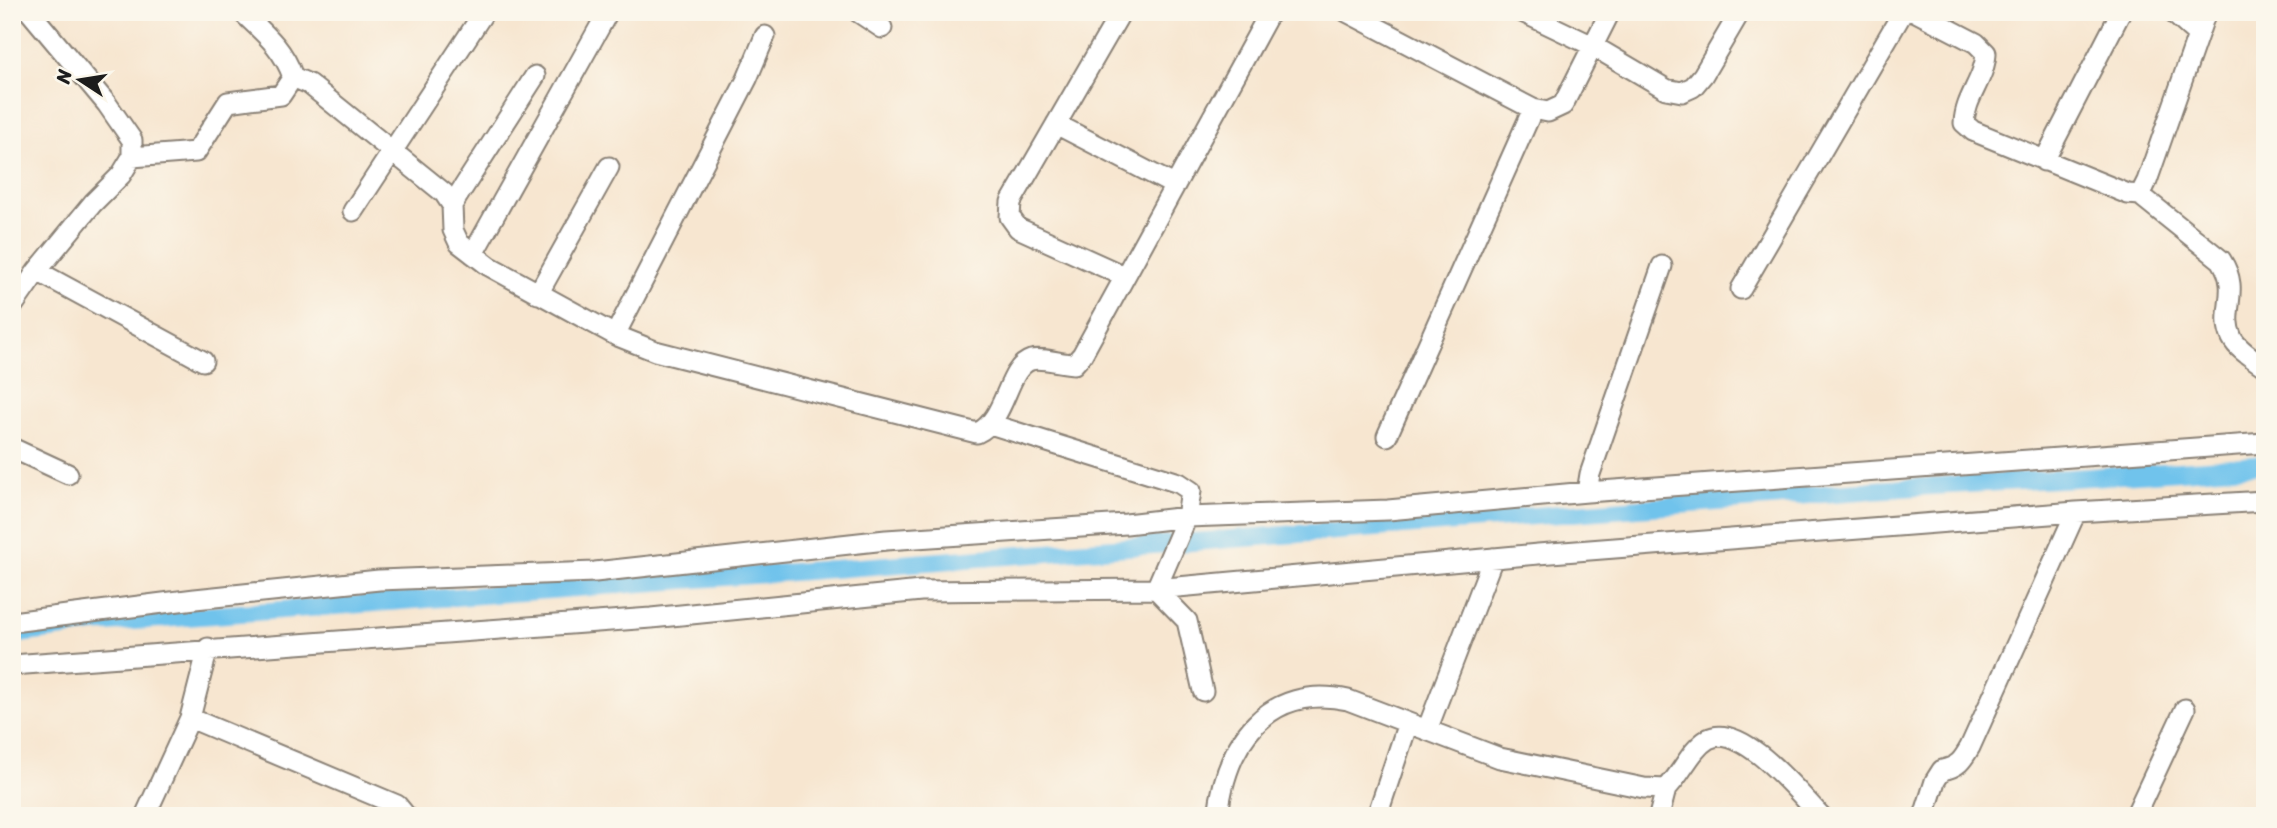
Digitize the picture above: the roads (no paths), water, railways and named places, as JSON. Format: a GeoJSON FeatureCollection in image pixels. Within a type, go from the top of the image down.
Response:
{"type":"FeatureCollection","features":[{"type":"Feature","properties":{"kind":"street"},"geometry":{"type":"LineString","coordinates":[[12,307],[37,271],[93,203],[121,175],[132,157],[132,140],[107,103],[30,12]]}},
{"type":"Feature","properties":{"kind":"street"},"geometry":{"type":"LineString","coordinates":[[242,12],[280,50],[293,77],[309,83],[444,193],[452,205],[453,230],[459,243],[538,293],[615,335],[655,351],[976,433],[990,424],[1023,365],[1032,360],[1074,364],[1091,342],[1124,276],[1270,12]]}},
{"type":"Feature","properties":{"kind":"street"},"geometry":{"type":"LineString","coordinates":[[353,211],[484,12]]}},
{"type":"Feature","properties":{"kind":"street"},"geometry":{"type":"LineString","coordinates":[[473,254],[608,12]]}},
{"type":"Feature","properties":{"kind":"street"},"geometry":{"type":"LineString","coordinates":[[858,12],[882,28]]}},
{"type":"Feature","properties":{"kind":"street"},"geometry":{"type":"LineString","coordinates":[[1121,12],[1011,202],[1010,217],[1018,228],[1124,276]]}},
{"type":"Feature","properties":{"kind":"street"},"geometry":{"type":"LineString","coordinates":[[1347,12],[1533,109],[1548,113],[1563,105],[1610,12]]}},
{"type":"Feature","properties":{"kind":"street"},"geometry":{"type":"LineString","coordinates":[[1522,12],[1593,46],[1666,89],[1682,92],[1693,87],[1703,75],[1740,12]]}},
{"type":"Feature","properties":{"kind":"street"},"geometry":{"type":"LineString","coordinates":[[1741,289],[1903,12]]}},
{"type":"Feature","properties":{"kind":"street"},"geometry":{"type":"LineString","coordinates":[[1916,12],[1976,43],[1986,53],[1986,67],[1964,111],[1964,123],[1973,131],[2128,194],[2140,195],[2221,260],[2230,273],[2232,288],[2228,323],[2233,340],[2265,367]]}},
{"type":"Feature","properties":{"kind":"street"},"geometry":{"type":"LineString","coordinates":[[2045,161],[2120,12]]}},
{"type":"Feature","properties":{"kind":"street"},"geometry":{"type":"LineString","coordinates":[[2172,12],[2198,35]]}},
{"type":"Feature","properties":{"kind":"street"},"geometry":{"type":"LineString","coordinates":[[2140,195],[2206,12]]}},
{"type":"Feature","properties":{"kind":"street"},"geometry":{"type":"LineString","coordinates":[[615,335],[747,79],[765,36]]}},
{"type":"Feature","properties":{"kind":"street"},"geometry":{"type":"LineString","coordinates":[[452,205],[534,76]]}},
{"type":"Feature","properties":{"kind":"street"},"geometry":{"type":"LineString","coordinates":[[132,157],[196,152],[228,102],[281,95],[293,77]]}},
{"type":"Feature","properties":{"kind":"street"},"geometry":{"type":"LineString","coordinates":[[1387,436],[1533,109]]}},
{"type":"Feature","properties":{"kind":"street"},"geometry":{"type":"LineString","coordinates":[[1056,124],[1174,185]]}},
{"type":"Feature","properties":{"kind":"street"},"geometry":{"type":"LineString","coordinates":[[538,293],[609,167]]}},
{"type":"Feature","properties":{"kind":"street"},"geometry":{"type":"LineString","coordinates":[[1587,492],[1590,474],[1662,266]]}},
{"type":"Feature","properties":{"kind":"street"},"geometry":{"type":"LineString","coordinates":[[37,271],[203,361]]}},
{"type":"Feature","properties":{"kind":"street"},"geometry":{"type":"LineString","coordinates":[[990,424],[1179,482],[1191,491],[1184,525],[1159,583]]}},
{"type":"Feature","properties":{"kind":"street"},"geometry":{"type":"LineString","coordinates":[[12,622],[195,598],[379,580],[595,572],[886,540],[1126,524],[1184,525],[1587,492],[2265,443]]}},
{"type":"Feature","properties":{"kind":"street"},"geometry":{"type":"LineString","coordinates":[[12,448],[68,474]]}},
{"type":"Feature","properties":{"kind":"street"},"geometry":{"type":"LineString","coordinates":[[12,665],[208,648],[651,618],[921,592],[1159,583],[2076,512],[2265,500]]}},
{"type":"Feature","properties":{"kind":"street"},"geometry":{"type":"LineString","coordinates":[[1924,816],[1942,770],[1954,768],[1966,754],[2076,512]]}},
{"type":"Feature","properties":{"kind":"street"},"geometry":{"type":"LineString","coordinates":[[1427,730],[1493,558]]}},
{"type":"Feature","properties":{"kind":"street"},"geometry":{"type":"LineString","coordinates":[[1159,583],[1186,621],[1203,691]]}},
{"type":"Feature","properties":{"kind":"street"},"geometry":{"type":"LineString","coordinates":[[145,816],[190,718],[208,648]]}},
{"type":"Feature","properties":{"kind":"street"},"geometry":{"type":"LineString","coordinates":[[1218,816],[1228,768],[1245,737],[1264,716],[1289,701],[1322,695],[1348,700],[1500,758],[1643,788],[1666,789]]}},
{"type":"Feature","properties":{"kind":"street"},"geometry":{"type":"LineString","coordinates":[[2135,816],[2185,709]]}},
{"type":"Feature","properties":{"kind":"street"},"geometry":{"type":"LineString","coordinates":[[190,718],[397,806],[406,816]]}},
{"type":"Feature","properties":{"kind":"street"},"geometry":{"type":"LineString","coordinates":[[1377,816],[1408,723]]}},
{"type":"Feature","properties":{"kind":"street"},"geometry":{"type":"LineString","coordinates":[[1659,816],[1666,789],[1679,777],[1696,749],[1711,737],[1731,738],[1750,746],[1821,816]]}},
{"type":"Feature","properties":{"kind":"waterway"},"geometry":{"type":"LineString","coordinates":[[12,635],[93,624],[1861,491],[2265,464]]}}]}
